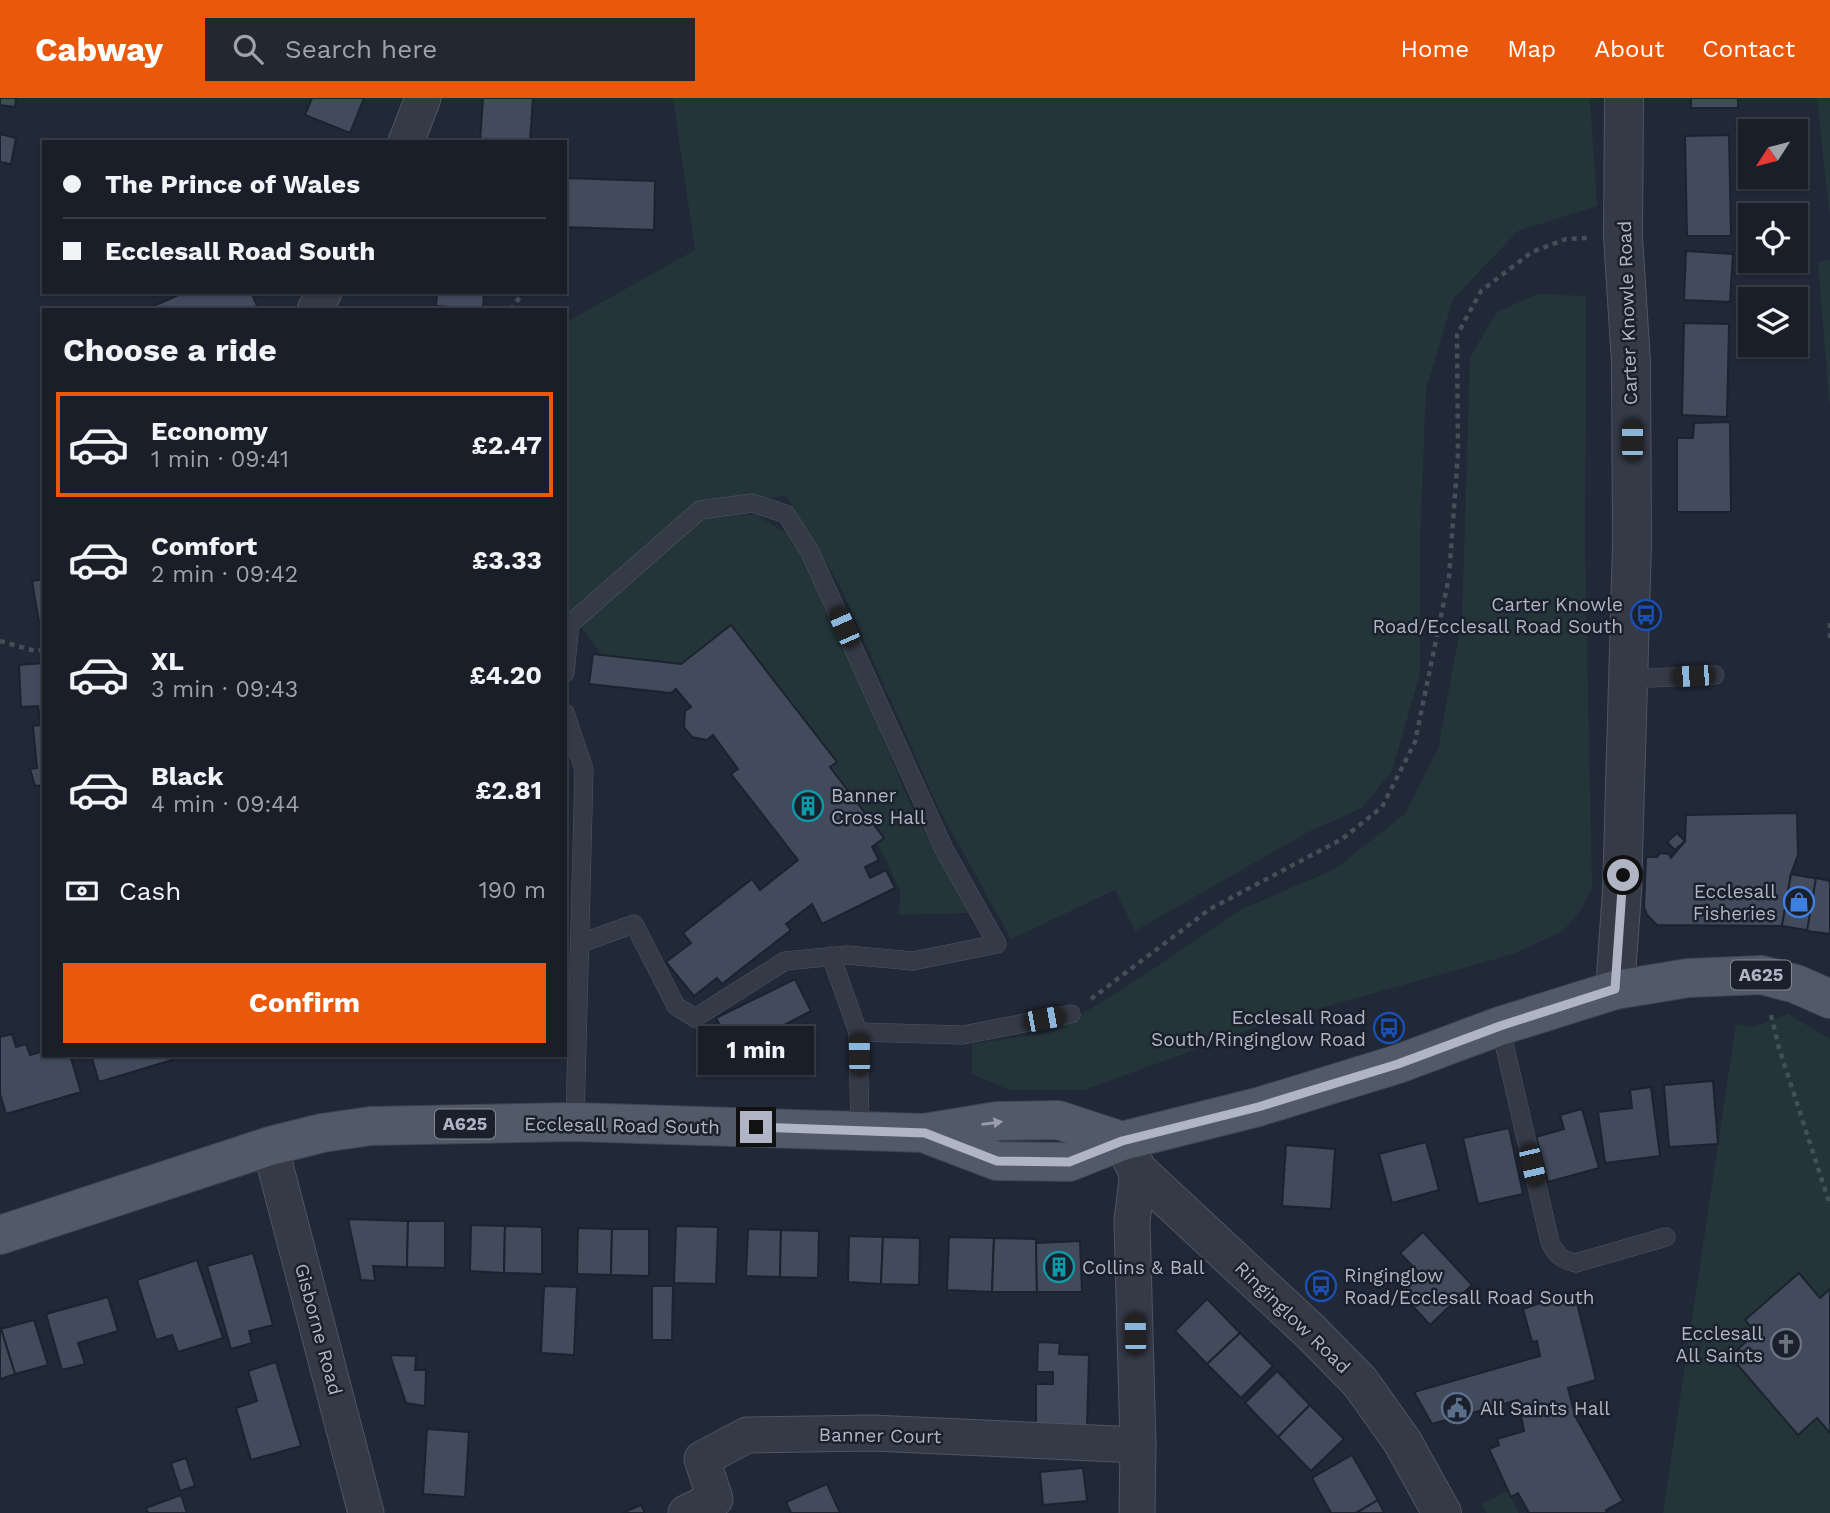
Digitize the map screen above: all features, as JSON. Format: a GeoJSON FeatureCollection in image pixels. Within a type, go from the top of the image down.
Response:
{"type":"FeatureCollection","features":[{"type":"Feature","properties":{"kind":"main road","name":"A625"},"geometry":{"type":"LineString","coordinates":[[1130,1156],[1296,1095],[1398,1064],[1500,1026],[1615,989],[1688,978],[1762,975],[1796,984],[1830,999]]}},
{"type":"Feature","properties":{"kind":"main road","name":"Ecclesall Road South"},"geometry":{"type":"LineString","coordinates":[[0,1235],[270,1146],[322,1133],[371,1126],[575,1122],[925,1133],[998,1121],[1058,1120],[1130,1156]]}},
{"type":"Feature","properties":{"kind":"street"},"geometry":{"type":"LineString","coordinates":[[407,140],[423,98]]}},
{"type":"Feature","properties":{"kind":"street","name":"Carter Knowle Road"},"geometry":{"type":"LineString","coordinates":[[1615,989],[1622,891],[1632,544],[1631,362],[1623,237],[1624,98]]}},
{"type":"Feature","properties":{"kind":"street","name":"Gisborne Road"},"geometry":{"type":"LineString","coordinates":[[270,1146],[366,1513]]}},
{"type":"Feature","properties":{"kind":"street"},"geometry":{"type":"LineString","coordinates":[[1130,1156],[1138,1445],[1137,1513]]}},
{"type":"Feature","properties":{"kind":"street","name":"Ringinglow Road"},"geometry":{"type":"LineString","coordinates":[[1130,1156],[1360,1382],[1402,1441],[1442,1513]]}},
{"type":"Feature","properties":{"kind":"street","name":"Banner Court"},"geometry":{"type":"LineString","coordinates":[[685,1513],[715,1499],[702,1459],[747,1436],[872,1433],[1138,1445]]}},
{"type":"Feature","properties":{"kind":"lane"},"geometry":{"type":"LineString","coordinates":[[567,653],[570,624],[700,510],[752,503],[786,514],[810,552],[944,849],[997,944],[913,961],[847,955],[785,961],[695,1018],[677,1006],[634,924],[580,943]]}},
{"type":"Feature","properties":{"kind":"lane"},"geometry":{"type":"LineString","coordinates":[[1629,680],[1715,675]]}},
{"type":"Feature","properties":{"kind":"lane"},"geometry":{"type":"LineString","coordinates":[[567,719],[584,769],[575,1122]]}},
{"type":"Feature","properties":{"kind":"lane"},"geometry":{"type":"LineString","coordinates":[[831,956],[858,1032],[860,1130]]}},
{"type":"Feature","properties":{"kind":"lane"},"geometry":{"type":"LineString","coordinates":[[858,1032],[963,1035],[1071,1014]]}},
{"type":"Feature","properties":{"kind":"lane"},"geometry":{"type":"LineString","coordinates":[[1500,1026],[1550,1242],[1556,1254],[1561,1259],[1576,1262],[1667,1237]]}},
{"type":"Feature","properties":{"kind":"path"},"geometry":{"type":"LineString","coordinates":[[1071,1014],[1210,909],[1342,839],[1382,807],[1415,742],[1449,578],[1458,453],[1457,335],[1481,291],[1532,252],[1566,239],[1623,237]]}},
{"type":"Feature","properties":{"kind":"path"},"geometry":{"type":"LineString","coordinates":[[1830,623],[1830,640]]}},
{"type":"Feature","properties":{"kind":"path"},"geometry":{"type":"LineString","coordinates":[[0,641],[42,650]]}},
{"type":"Feature","properties":{"kind":"path"},"geometry":{"type":"LineString","coordinates":[[1769,1005],[1779,1048],[1830,1205]]}},
{"type":"Feature","properties":{"kind":"shaded area"},"geometry":{"type":"Polygon","coordinates":[[[673,98],[1590,98],[1597,206],[1518,231],[1453,299],[1426,389],[1420,539],[1420,674],[1392,771],[1362,808],[1308,832],[1135,931],[1115,890],[1011,939],[939,809],[840,586],[786,496],[700,507],[567,624],[567,322],[695,250],[673,98]]]}},
{"type":"Feature","properties":{"kind":"shaded area"},"geometry":{"type":"Polygon","coordinates":[[[1817,98],[1830,98],[1830,219],[1817,98]]]}},
{"type":"Feature","properties":{"kind":"shaded area"},"geometry":{"type":"Polygon","coordinates":[[[1830,260],[1830,411],[1818,262],[1830,260]]]}},
{"type":"Feature","properties":{"kind":"shaded area"},"geometry":{"type":"Polygon","coordinates":[[[1538,294],[1586,296],[1585,549],[1592,887],[1579,913],[1563,931],[1513,954],[1268,1023],[1084,1090],[1009,1090],[972,1074],[972,1044],[1053,1032],[1143,976],[1240,910],[1335,869],[1405,814],[1438,749],[1462,619],[1470,357],[1497,312],[1538,294]]]}},
{"type":"Feature","properties":{"kind":"shaded area"},"geometry":{"type":"Polygon","coordinates":[[[757,515],[795,539],[821,585],[910,804],[968,913],[899,915],[900,890],[877,843],[884,837],[830,767],[836,761],[731,625],[681,664],[602,655],[578,623],[693,520],[757,515]]]}},
{"type":"Feature","properties":{"kind":"shaded area"},"geometry":{"type":"Polygon","coordinates":[[[1788,1014],[1830,1039],[1830,1513],[1663,1513],[1736,1024],[1753,1027],[1788,1014]]]}},
{"type":"Feature","properties":{"kind":"shaded area"},"geometry":{"type":"Polygon","coordinates":[[[1508,1491],[1519,1513],[1487,1513],[1482,1504],[1508,1491]]]}},
{"type":"Feature","properties":{"kind":"building"},"geometry":{"type":"Polygon","coordinates":[[[0,98],[16,98],[15,107],[0,105],[0,98]]]}},
{"type":"Feature","properties":{"kind":"building"},"geometry":{"type":"Polygon","coordinates":[[[312,98],[364,98],[350,133],[305,115],[312,98]]]}},
{"type":"Feature","properties":{"kind":"building"},"geometry":{"type":"Polygon","coordinates":[[[483,98],[533,98],[530,140],[480,140],[483,98]]]}},
{"type":"Feature","properties":{"kind":"building"},"geometry":{"type":"Polygon","coordinates":[[[1691,98],[1738,98],[1738,108],[1691,108],[1691,98]]]}},
{"type":"Feature","properties":{"kind":"building"},"geometry":{"type":"Polygon","coordinates":[[[0,134],[16,138],[11,164],[0,162],[0,134]]]}},
{"type":"Feature","properties":{"kind":"building"},"geometry":{"type":"Polygon","coordinates":[[[1729,135],[1731,236],[1687,236],[1685,136],[1729,135]]]}},
{"type":"Feature","properties":{"kind":"building"},"geometry":{"type":"Polygon","coordinates":[[[567,178],[655,181],[654,230],[567,227],[567,178]]]}},
{"type":"Feature","properties":{"kind":"building"},"geometry":{"type":"Polygon","coordinates":[[[1686,251],[1733,254],[1730,302],[1684,300],[1686,251]]]}},
{"type":"Feature","properties":{"kind":"building"},"geometry":{"type":"Polygon","coordinates":[[[181,294],[252,294],[258,308],[149,308],[181,294]]]}},
{"type":"Feature","properties":{"kind":"building"},"geometry":{"type":"Polygon","coordinates":[[[437,294],[484,294],[483,308],[436,306],[437,294]]]}},
{"type":"Feature","properties":{"kind":"building"},"geometry":{"type":"Polygon","coordinates":[[[1684,323],[1729,324],[1727,417],[1682,415],[1684,323]]]}},
{"type":"Feature","properties":{"kind":"building"},"geometry":{"type":"Polygon","coordinates":[[[1730,422],[1731,512],[1677,512],[1677,438],[1693,438],[1694,423],[1730,422]]]}},
{"type":"Feature","properties":{"kind":"building"},"geometry":{"type":"Polygon","coordinates":[[[42,579],[42,622],[39,622],[32,581],[42,579]]]}},
{"type":"Feature","properties":{"kind":"building","name":"Banner Cross Hall"},"geometry":{"type":"Polygon","coordinates":[[[731,625],[837,762],[830,767],[884,838],[872,847],[879,860],[865,867],[870,878],[886,870],[895,888],[822,924],[812,904],[786,924],[791,930],[722,984],[717,978],[694,996],[666,962],[691,943],[683,933],[752,879],[760,890],[798,860],[731,774],[738,769],[713,735],[707,740],[692,737],[684,727],[685,711],[691,707],[676,689],[671,693],[589,684],[593,654],[681,664],[731,625]]]}},
{"type":"Feature","properties":{"kind":"building"},"geometry":{"type":"Polygon","coordinates":[[[42,663],[42,785],[35,786],[30,769],[37,768],[33,726],[41,725],[38,706],[21,707],[19,665],[42,663]]]}},
{"type":"Feature","properties":{"kind":"building"},"geometry":{"type":"Polygon","coordinates":[[[1797,813],[1798,855],[1791,874],[1782,926],[1657,925],[1647,915],[1644,907],[1646,857],[1657,857],[1660,853],[1669,854],[1671,858],[1685,841],[1686,815],[1797,813]]]}},
{"type":"Feature","properties":{"kind":"building"},"geometry":{"type":"Polygon","coordinates":[[[1677,833],[1685,841],[1675,850],[1667,842],[1677,833]]]}},
{"type":"Feature","properties":{"kind":"building"},"geometry":{"type":"Polygon","coordinates":[[[1791,874],[1830,881],[1830,934],[1782,926],[1791,874]]]}},
{"type":"Feature","properties":{"kind":"building"},"geometry":{"type":"Polygon","coordinates":[[[1816,878],[1830,881],[1830,934],[1807,931],[1816,878]]]}},
{"type":"Feature","properties":{"kind":"building"},"geometry":{"type":"Polygon","coordinates":[[[795,979],[811,1011],[786,1024],[802,1055],[773,1070],[755,1033],[730,1045],[716,1018],[795,979]]]}},
{"type":"Feature","properties":{"kind":"building"},"geometry":{"type":"Polygon","coordinates":[[[12,1034],[16,1047],[26,1044],[30,1055],[42,1052],[42,1057],[71,1057],[81,1092],[6,1114],[0,1094],[0,1037],[12,1034]]]}},
{"type":"Feature","properties":{"kind":"building"},"geometry":{"type":"Polygon","coordinates":[[[92,1057],[171,1057],[172,1060],[99,1082],[92,1057]]]}},
{"type":"Feature","properties":{"kind":"building"},"geometry":{"type":"Polygon","coordinates":[[[1713,1081],[1718,1144],[1669,1147],[1664,1085],[1713,1081]]]}},
{"type":"Feature","properties":{"kind":"building"},"geometry":{"type":"Polygon","coordinates":[[[1651,1087],[1660,1156],[1605,1163],[1598,1112],[1632,1108],[1630,1090],[1651,1087]]]}},
{"type":"Feature","properties":{"kind":"building"},"geometry":{"type":"Polygon","coordinates":[[[1582,1109],[1599,1168],[1548,1182],[1536,1137],[1564,1129],[1560,1115],[1582,1109]]]}},
{"type":"Feature","properties":{"kind":"building"},"geometry":{"type":"Polygon","coordinates":[[[1509,1128],[1523,1194],[1478,1204],[1463,1138],[1509,1128]]]}},
{"type":"Feature","properties":{"kind":"building"},"geometry":{"type":"Polygon","coordinates":[[[1426,1142],[1439,1190],[1392,1203],[1379,1154],[1426,1142]]]}},
{"type":"Feature","properties":{"kind":"building"},"geometry":{"type":"Polygon","coordinates":[[[1286,1145],[1335,1149],[1331,1209],[1282,1206],[1286,1145]]]}},
{"type":"Feature","properties":{"kind":"building"},"geometry":{"type":"Polygon","coordinates":[[[348,1219],[408,1221],[407,1267],[373,1266],[375,1281],[361,1280],[348,1219]]]}},
{"type":"Feature","properties":{"kind":"building"},"geometry":{"type":"Polygon","coordinates":[[[408,1221],[445,1221],[445,1268],[407,1267],[408,1221]]]}},
{"type":"Feature","properties":{"kind":"building"},"geometry":{"type":"Polygon","coordinates":[[[471,1225],[505,1226],[504,1273],[470,1271],[471,1225]]]}},
{"type":"Feature","properties":{"kind":"building"},"geometry":{"type":"Polygon","coordinates":[[[505,1226],[542,1227],[542,1274],[504,1273],[505,1226]]]}},
{"type":"Feature","properties":{"kind":"building"},"geometry":{"type":"Polygon","coordinates":[[[676,1226],[718,1227],[716,1284],[674,1283],[676,1226]]]}},
{"type":"Feature","properties":{"kind":"building"},"geometry":{"type":"Polygon","coordinates":[[[578,1228],[612,1229],[611,1275],[577,1274],[578,1228]]]}},
{"type":"Feature","properties":{"kind":"building"},"geometry":{"type":"Polygon","coordinates":[[[612,1229],[649,1229],[649,1276],[611,1275],[612,1229]]]}},
{"type":"Feature","properties":{"kind":"building"},"geometry":{"type":"Polygon","coordinates":[[[748,1229],[781,1230],[780,1277],[746,1276],[748,1229]]]}},
{"type":"Feature","properties":{"kind":"building"},"geometry":{"type":"Polygon","coordinates":[[[781,1230],[819,1231],[818,1278],[780,1277],[781,1230]]]}},
{"type":"Feature","properties":{"kind":"building"},"geometry":{"type":"Polygon","coordinates":[[[1423,1232],[1472,1285],[1430,1325],[1399,1291],[1419,1273],[1400,1253],[1423,1232]]]}},
{"type":"Feature","properties":{"kind":"building"},"geometry":{"type":"Polygon","coordinates":[[[849,1236],[883,1237],[881,1284],[848,1282],[849,1236]]]}},
{"type":"Feature","properties":{"kind":"building"},"geometry":{"type":"Polygon","coordinates":[[[883,1237],[920,1238],[919,1285],[881,1284],[883,1237]]]}},
{"type":"Feature","properties":{"kind":"building"},"geometry":{"type":"Polygon","coordinates":[[[949,1237],[994,1238],[992,1292],[947,1290],[949,1237]]]}},
{"type":"Feature","properties":{"kind":"building"},"geometry":{"type":"Polygon","coordinates":[[[994,1238],[1036,1239],[1037,1292],[992,1292],[994,1238]]]}},
{"type":"Feature","properties":{"kind":"building","name":"Collins & Ball"},"geometry":{"type":"Polygon","coordinates":[[[1080,1241],[1082,1292],[1037,1292],[1036,1243],[1080,1241]]]}},
{"type":"Feature","properties":{"kind":"building"},"geometry":{"type":"Polygon","coordinates":[[[253,1253],[273,1325],[249,1331],[252,1343],[231,1349],[207,1266],[253,1253]]]}},
{"type":"Feature","properties":{"kind":"building"},"geometry":{"type":"Polygon","coordinates":[[[197,1260],[223,1338],[178,1352],[172,1335],[156,1340],[137,1280],[197,1260]]]}},
{"type":"Feature","properties":{"kind":"building","name":"Ecclesall All Saints"},"geometry":{"type":"Polygon","coordinates":[[[1799,1273],[1820,1298],[1830,1289],[1830,1433],[1817,1418],[1798,1435],[1730,1356],[1756,1333],[1745,1320],[1799,1273]]]}},
{"type":"Feature","properties":{"kind":"building"},"geometry":{"type":"Polygon","coordinates":[[[544,1286],[577,1287],[574,1355],[541,1353],[544,1286]]]}},
{"type":"Feature","properties":{"kind":"building"},"geometry":{"type":"Polygon","coordinates":[[[652,1286],[673,1286],[672,1340],[652,1340],[652,1286]]]}},
{"type":"Feature","properties":{"kind":"building","name":"All Saints Hall"},"geometry":{"type":"Polygon","coordinates":[[[1574,1291],[1596,1380],[1568,1388],[1575,1416],[1623,1501],[1606,1510],[1607,1513],[1529,1513],[1518,1493],[1511,1497],[1489,1449],[1499,1445],[1497,1439],[1524,1431],[1518,1400],[1432,1424],[1414,1392],[1540,1356],[1537,1341],[1532,1342],[1523,1309],[1574,1291]]]}},
{"type":"Feature","properties":{"kind":"building"},"geometry":{"type":"Polygon","coordinates":[[[108,1297],[118,1331],[78,1343],[85,1364],[62,1370],[46,1314],[108,1297]]]}},
{"type":"Feature","properties":{"kind":"building"},"geometry":{"type":"Polygon","coordinates":[[[1207,1299],[1240,1333],[1207,1364],[1175,1331],[1207,1299]]]}},
{"type":"Feature","properties":{"kind":"building"},"geometry":{"type":"Polygon","coordinates":[[[34,1320],[48,1365],[15,1374],[1,1329],[34,1320]]]}},
{"type":"Feature","properties":{"kind":"building"},"geometry":{"type":"Polygon","coordinates":[[[0,1330],[15,1374],[0,1379],[0,1330]]]}},
{"type":"Feature","properties":{"kind":"building"},"geometry":{"type":"Polygon","coordinates":[[[1240,1333],[1273,1366],[1241,1398],[1207,1364],[1240,1333]]]}},
{"type":"Feature","properties":{"kind":"building"},"geometry":{"type":"Polygon","coordinates":[[[1038,1342],[1060,1343],[1059,1354],[1089,1355],[1087,1426],[1036,1425],[1036,1384],[1053,1384],[1053,1372],[1037,1372],[1038,1342]]]}},
{"type":"Feature","properties":{"kind":"building"},"geometry":{"type":"Polygon","coordinates":[[[390,1355],[416,1356],[415,1370],[426,1370],[425,1406],[406,1403],[390,1355]]]}},
{"type":"Feature","properties":{"kind":"building"},"geometry":{"type":"Polygon","coordinates":[[[276,1362],[301,1446],[251,1460],[236,1408],[257,1401],[248,1371],[276,1362]]]}},
{"type":"Feature","properties":{"kind":"building"},"geometry":{"type":"Polygon","coordinates":[[[1277,1371],[1310,1405],[1278,1437],[1245,1403],[1277,1371]]]}},
{"type":"Feature","properties":{"kind":"building"},"geometry":{"type":"Polygon","coordinates":[[[1310,1405],[1344,1439],[1311,1471],[1278,1437],[1310,1405]]]}},
{"type":"Feature","properties":{"kind":"building"},"geometry":{"type":"Polygon","coordinates":[[[427,1429],[469,1432],[465,1497],[423,1494],[427,1429]]]}},
{"type":"Feature","properties":{"kind":"building"},"geometry":{"type":"Polygon","coordinates":[[[1352,1455],[1378,1500],[1356,1513],[1331,1513],[1312,1478],[1352,1455]]]}},
{"type":"Feature","properties":{"kind":"building"},"geometry":{"type":"Polygon","coordinates":[[[186,1458],[195,1486],[180,1491],[171,1463],[186,1458]]]}},
{"type":"Feature","properties":{"kind":"building"},"geometry":{"type":"Polygon","coordinates":[[[1083,1468],[1087,1501],[1043,1505],[1040,1472],[1083,1468]]]}},
{"type":"Feature","properties":{"kind":"building"},"geometry":{"type":"Polygon","coordinates":[[[827,1484],[840,1513],[791,1513],[786,1502],[827,1484]]]}},
{"type":"Feature","properties":{"kind":"building"},"geometry":{"type":"Polygon","coordinates":[[[181,1495],[187,1513],[148,1513],[146,1508],[181,1495]]]}},
{"type":"Feature","properties":{"kind":"building"},"geometry":{"type":"Polygon","coordinates":[[[1378,1500],[1384,1513],[1356,1513],[1378,1500]]]}},
{"type":"Feature","properties":{"kind":"building"},"geometry":{"type":"Polygon","coordinates":[[[641,1505],[645,1513],[622,1513],[641,1505]]]}},
{"type":"Feature","properties":{"kind":"place","name":"Carter Knowle Road/Ecclesall Road South"},"geometry":{"type":"Point","coordinates":[1646,615]}},
{"type":"Feature","properties":{"kind":"place","name":"Banner Cross Hall"},"geometry":{"type":"Point","coordinates":[808,806]}},
{"type":"Feature","properties":{"kind":"place","name":"Ecclesall Fisheries"},"geometry":{"type":"Point","coordinates":[1799,902]}},
{"type":"Feature","properties":{"kind":"place","name":"Ecclesall Road South/Ringinglow Road"},"geometry":{"type":"Point","coordinates":[1389,1028]}},
{"type":"Feature","properties":{"kind":"place","name":"Collins & Ball"},"geometry":{"type":"Point","coordinates":[1059,1267]}},
{"type":"Feature","properties":{"kind":"place","name":"Ringinglow Road/Ecclesall Road South"},"geometry":{"type":"Point","coordinates":[1321,1286]}},
{"type":"Feature","properties":{"kind":"place","name":"Ecclesall All Saints"},"geometry":{"type":"Point","coordinates":[1786,1344]}},
{"type":"Feature","properties":{"kind":"place","name":"All Saints Hall"},"geometry":{"type":"Point","coordinates":[1457,1408]}},
{"type":"Feature","properties":{"kind":"route"},"geometry":{"type":"LineString","coordinates":[[756,1127],[925,1133],[997,1161],[1069,1162],[1122,1141],[1258,1107],[1398,1064],[1554,1007],[1615,989],[1623,875]]}}]}
